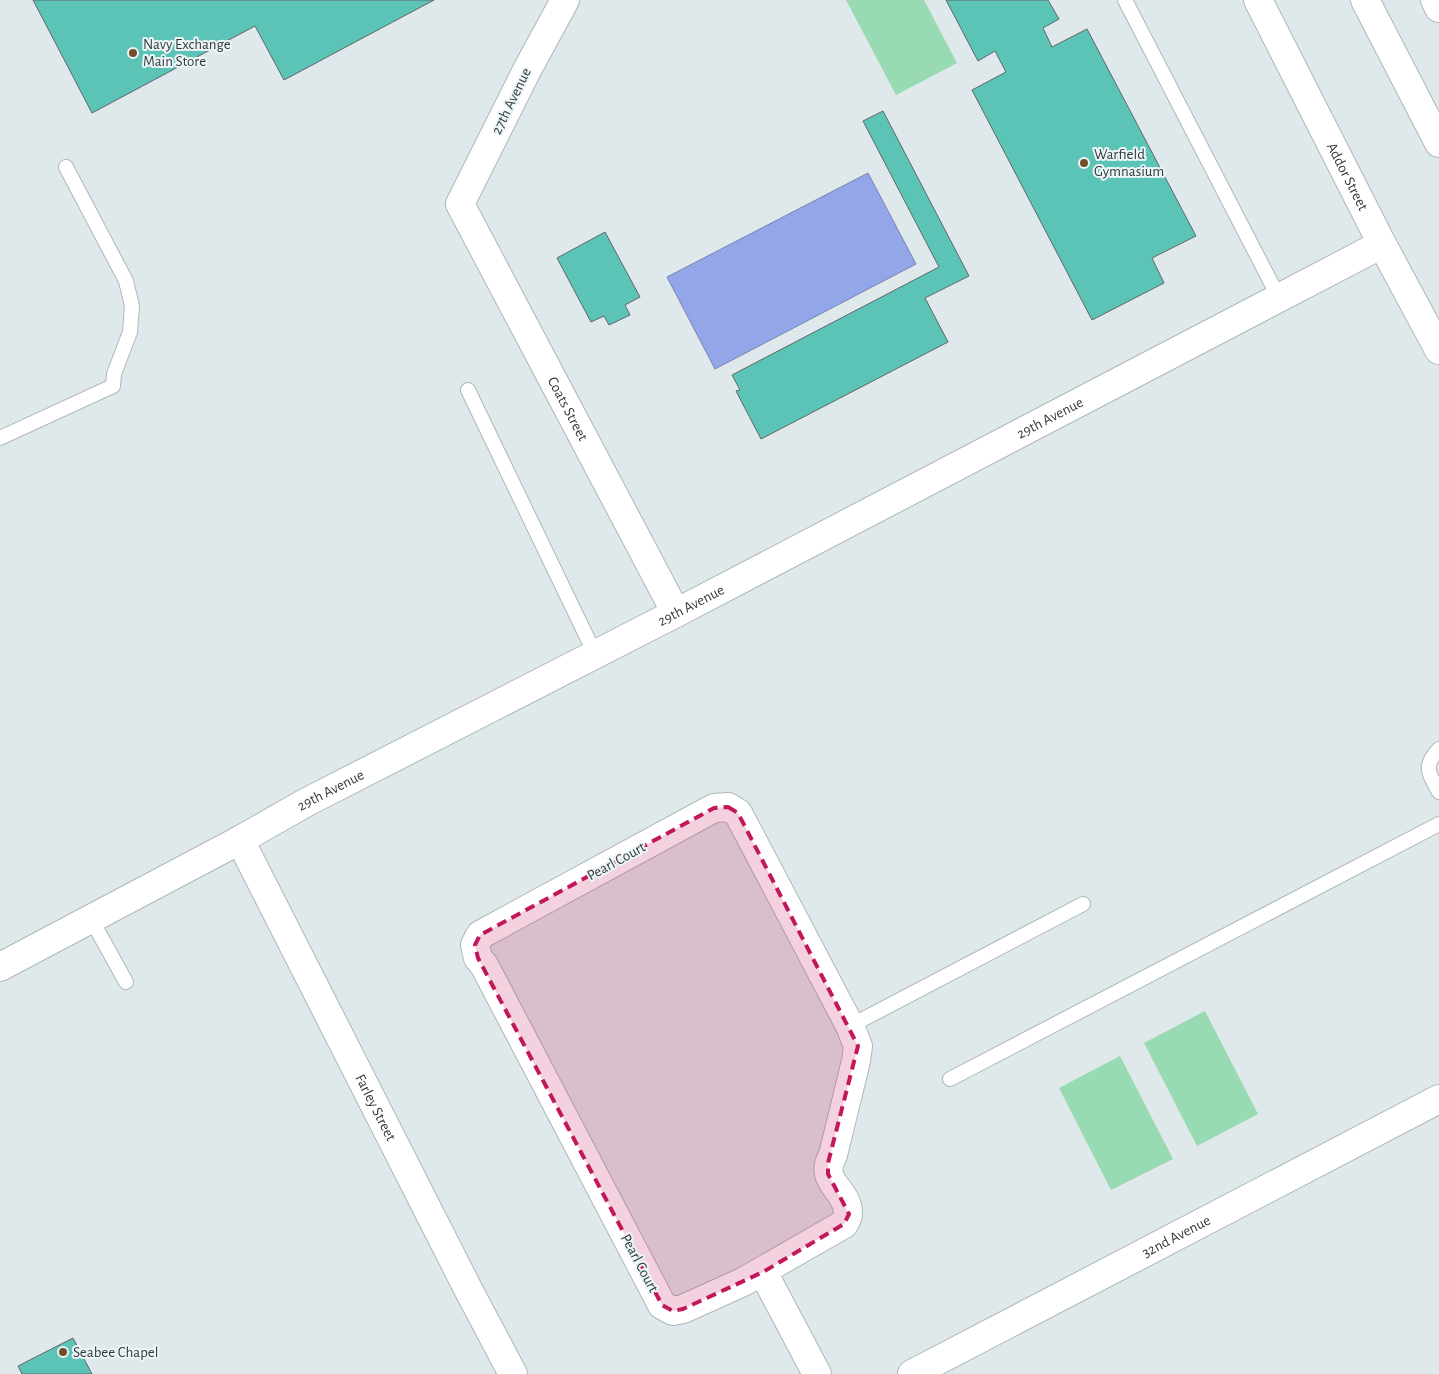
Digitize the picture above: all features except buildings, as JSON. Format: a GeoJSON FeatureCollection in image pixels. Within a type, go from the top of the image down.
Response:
{"type":"FeatureCollection","features":[{"type":"Feature","properties":{"kind":"street","name":"27th Avenue"},"geometry":{"type":"LineString","coordinates":[[460,204],[527,70],[565,0]]}},
{"type":"Feature","properties":{"kind":"street","name":"Addor Street"},"geometry":{"type":"LineString","coordinates":[[1258,0],[1382,244],[1439,350]]}},
{"type":"Feature","properties":{"kind":"street"},"geometry":{"type":"LineString","coordinates":[[1365,0],[1439,143]]}},
{"type":"Feature","properties":{"kind":"street"},"geometry":{"type":"LineString","coordinates":[[1435,0],[1439,8]]}},
{"type":"Feature","properties":{"kind":"street","name":"Coats Street"},"geometry":{"type":"LineString","coordinates":[[460,204],[676,613]]}},
{"type":"Feature","properties":{"kind":"street","name":"29th Avenue"},"geometry":{"type":"LineString","coordinates":[[0,967],[306,803],[676,613],[1382,244]]}},
{"type":"Feature","properties":{"kind":"street","name":"Pearl Court"},"geometry":{"type":"LineString","coordinates":[[728,807],[738,813],[850,1026],[858,1046],[856,1061],[832,1155],[828,1163],[828,1174],[846,1203],[849,1214],[844,1224],[743,1282],[683,1309],[673,1311],[662,1305],[484,965],[478,958],[475,945],[480,935],[714,808],[728,807]]}},
{"type":"Feature","properties":{"kind":"street","name":"Farley Street"},"geometry":{"type":"LineString","coordinates":[[240,840],[513,1374]]}},
{"type":"Feature","properties":{"kind":"street","name":"32nd Avenue"},"geometry":{"type":"LineString","coordinates":[[912,1374],[1439,1099]]}},
{"type":"Feature","properties":{"kind":"street"},"geometry":{"type":"LineString","coordinates":[[762,1272],[817,1374]]}},
{"type":"Feature","properties":{"kind":"lane"},"geometry":{"type":"LineString","coordinates":[[1125,0],[1279,298]]}},
{"type":"Feature","properties":{"kind":"lane"},"geometry":{"type":"LineString","coordinates":[[0,438],[113,386],[114,374],[130,332],[132,306],[126,281],[66,167]]}},
{"type":"Feature","properties":{"kind":"lane"},"geometry":{"type":"LineString","coordinates":[[468,390],[595,654]]}},
{"type":"Feature","properties":{"kind":"lane"},"geometry":{"type":"LineString","coordinates":[[1439,749],[1429,760],[1429,772],[1439,792]]}},
{"type":"Feature","properties":{"kind":"lane"},"geometry":{"type":"LineString","coordinates":[[950,1079],[1439,824]]}},
{"type":"Feature","properties":{"kind":"lane"},"geometry":{"type":"LineString","coordinates":[[850,1026],[1083,904]]}},
{"type":"Feature","properties":{"kind":"lane"},"geometry":{"type":"LineString","coordinates":[[91,919],[126,982]]}},
{"type":"Feature","properties":{"kind":"highlighted area"},"geometry":{"type":"Polygon","coordinates":[[[728,807],[738,813],[858,1046],[828,1163],[828,1174],[849,1214],[844,1224],[763,1272],[683,1309],[673,1311],[662,1305],[478,958],[475,945],[480,935],[714,808],[728,807]]]}},
{"type":"Feature","properties":{"kind":"green space"},"geometry":{"type":"Polygon","coordinates":[[[846,0],[924,0],[957,63],[896,95],[846,0]]]}},
{"type":"Feature","properties":{"kind":"green space"},"geometry":{"type":"Polygon","coordinates":[[[1205,1011],[1258,1114],[1197,1146],[1144,1043],[1205,1011]]]}},
{"type":"Feature","properties":{"kind":"green space"},"geometry":{"type":"Polygon","coordinates":[[[1120,1056],[1173,1159],[1111,1190],[1059,1088],[1120,1056]]]}},
{"type":"Feature","properties":{"kind":"water"},"geometry":{"type":"Polygon","coordinates":[[[868,173],[916,264],[715,369],[667,277],[868,173]]]}},
{"type":"Feature","properties":{"kind":"place","name":"Navy Exchange Main Store"},"geometry":{"type":"Point","coordinates":[133,53]}},
{"type":"Feature","properties":{"kind":"place","name":"Warfield Gymnasium"},"geometry":{"type":"Point","coordinates":[1084,163]}},
{"type":"Feature","properties":{"kind":"place","name":"Seabee Chapel"},"geometry":{"type":"Point","coordinates":[63,1352]}}]}
